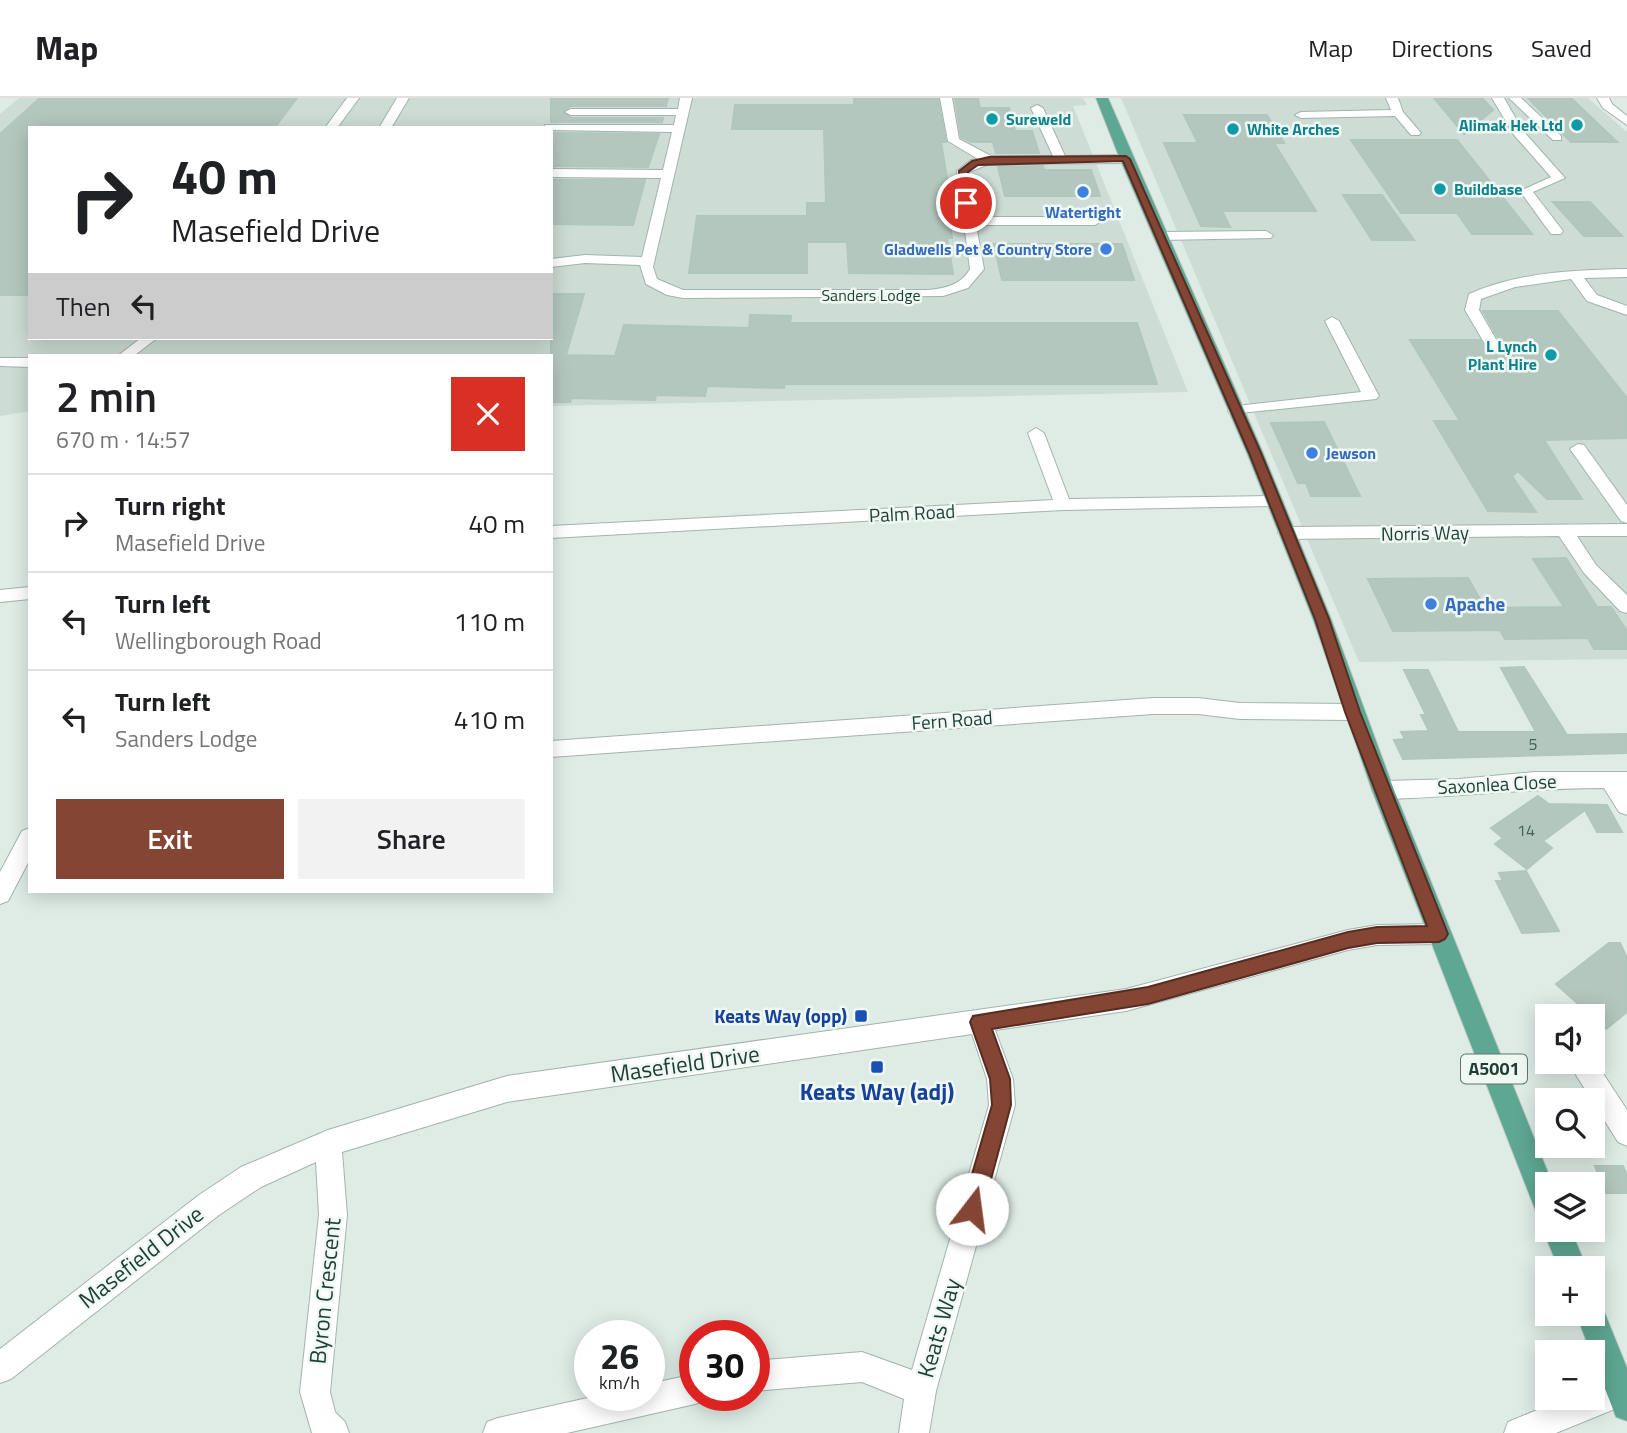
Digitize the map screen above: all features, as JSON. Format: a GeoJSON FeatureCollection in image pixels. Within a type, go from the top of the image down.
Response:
{"type":"FeatureCollection","features":[{"type":"Feature","properties":{"kind":"main road","name":"A5001"},"geometry":{"type":"LineString","coordinates":[[1102,98],[1322,619],[1353,712],[1535,1174]]}},
{"type":"Feature","properties":{"kind":"main road"},"geometry":{"type":"LineString","coordinates":[[1596,1326],[1624,1399]]}},
{"type":"Feature","properties":{"kind":"street"},"geometry":{"type":"LineString","coordinates":[[332,126],[353,98]]}},
{"type":"Feature","properties":{"kind":"street"},"geometry":{"type":"LineString","coordinates":[[386,126],[403,98]]}},
{"type":"Feature","properties":{"kind":"street"},"geometry":{"type":"LineString","coordinates":[[946,98],[954,141],[989,160],[1126,159]]}},
{"type":"Feature","properties":{"kind":"street"},"geometry":{"type":"LineString","coordinates":[[1392,98],[1398,113],[1415,133]]}},
{"type":"Feature","properties":{"kind":"street"},"geometry":{"type":"LineString","coordinates":[[1498,98],[1518,132],[1559,178],[1526,191],[1556,231]]}},
{"type":"Feature","properties":{"kind":"street"},"geometry":{"type":"LineString","coordinates":[[1515,98],[1557,138]]}},
{"type":"Feature","properties":{"kind":"street"},"geometry":{"type":"LineString","coordinates":[[1605,102],[1627,111]]}},
{"type":"Feature","properties":{"kind":"street"},"geometry":{"type":"LineString","coordinates":[[1605,102],[1627,122]]}},
{"type":"Feature","properties":{"kind":"street"},"geometry":{"type":"LineString","coordinates":[[553,263],[610,259],[648,261],[685,105],[571,111]]}},
{"type":"Feature","properties":{"kind":"street"},"geometry":{"type":"LineString","coordinates":[[1037,108],[1060,159]]}},
{"type":"Feature","properties":{"kind":"street"},"geometry":{"type":"LineString","coordinates":[[1301,115],[1398,113]]}},
{"type":"Feature","properties":{"kind":"street"},"geometry":{"type":"LineString","coordinates":[[553,127],[680,129]]}},
{"type":"Feature","properties":{"kind":"street","name":"Sanders Lodge"},"geometry":{"type":"LineString","coordinates":[[648,261],[646,274],[651,281],[671,292],[683,294],[940,293],[963,286],[974,278],[977,269],[963,171],[975,163],[989,160]]}},
{"type":"Feature","properties":{"kind":"street"},"geometry":{"type":"LineString","coordinates":[[553,173],[669,174]]}},
{"type":"Feature","properties":{"kind":"street"},"geometry":{"type":"LineString","coordinates":[[969,222],[1095,221]]}},
{"type":"Feature","properties":{"kind":"street"},"geometry":{"type":"LineString","coordinates":[[1160,236],[1266,234]]}},
{"type":"Feature","properties":{"kind":"street"},"geometry":{"type":"LineString","coordinates":[[1494,348],[1472,310],[1474,296],[1498,285],[1557,274],[1627,273]]}},
{"type":"Feature","properties":{"kind":"street"},"geometry":{"type":"LineString","coordinates":[[1574,274],[1592,298],[1627,311]]}},
{"type":"Feature","properties":{"kind":"street"},"geometry":{"type":"LineString","coordinates":[[1236,411],[1371,396],[1332,321]]}},
{"type":"Feature","properties":{"kind":"street"},"geometry":{"type":"LineString","coordinates":[[127,354],[147,340]]}},
{"type":"Feature","properties":{"kind":"street"},"geometry":{"type":"LineString","coordinates":[[0,376],[6,362],[28,363]]}},
{"type":"Feature","properties":{"kind":"street"},"geometry":{"type":"LineString","coordinates":[[1036,433],[1062,505]]}},
{"type":"Feature","properties":{"kind":"street"},"geometry":{"type":"LineString","coordinates":[[1578,449],[1627,517]]}},
{"type":"Feature","properties":{"kind":"street","name":"Palm Road"},"geometry":{"type":"LineString","coordinates":[[553,532],[1062,505],[1274,501]]}},
{"type":"Feature","properties":{"kind":"street","name":"Norris Way"},"geometry":{"type":"LineString","coordinates":[[1287,533],[1627,530]]}},
{"type":"Feature","properties":{"kind":"street"},"geometry":{"type":"LineString","coordinates":[[1563,531],[1590,569],[1627,606]]}},
{"type":"Feature","properties":{"kind":"street"},"geometry":{"type":"LineString","coordinates":[[0,596],[28,593]]}},
{"type":"Feature","properties":{"kind":"street","name":"Fern Road"},"geometry":{"type":"LineString","coordinates":[[553,749],[1153,706],[1198,706],[1240,711],[1353,712]]}},
{"type":"Feature","properties":{"kind":"street","name":"Saxonlea Close"},"geometry":{"type":"LineString","coordinates":[[1383,790],[1459,788],[1535,780],[1619,780],[1627,806]]}},
{"type":"Feature","properties":{"kind":"street"},"geometry":{"type":"LineString","coordinates":[[0,894],[28,841]]}},
{"type":"Feature","properties":{"kind":"street","name":"Masefield Drive"},"geometry":{"type":"LineString","coordinates":[[0,1368],[209,1205],[251,1177],[328,1143],[507,1089],[1148,996],[1348,940],[1390,934],[1439,934]]}},
{"type":"Feature","properties":{"kind":"street","name":"Keats Way"},"geometry":{"type":"LineString","coordinates":[[914,1433],[921,1391],[1002,1105],[1000,1079],[980,1022]]}},
{"type":"Feature","properties":{"kind":"street"},"geometry":{"type":"LineString","coordinates":[[1589,1074],[1627,1133]]}},
{"type":"Feature","properties":{"kind":"street","name":"Byron Crescent"},"geometry":{"type":"LineString","coordinates":[[328,1143],[333,1215],[315,1392],[322,1421],[334,1433]]}},
{"type":"Feature","properties":{"kind":"street"},"geometry":{"type":"LineString","coordinates":[[770,1375],[862,1367],[889,1375],[921,1391]]}},
{"type":"Feature","properties":{"kind":"street"},"geometry":{"type":"LineString","coordinates":[[498,1433],[679,1393]]}},
{"type":"Feature","properties":{"kind":"street"},"geometry":{"type":"LineString","coordinates":[[1519,1433],[1624,1399]]}},
{"type":"Feature","properties":{"kind":"shaded area"},"geometry":{"type":"Polygon","coordinates":[[[19,98],[1083,98],[1087,105],[1073,106],[1188,392],[553,406],[553,354],[28,354],[28,411],[0,416],[0,114],[19,98]]]}},
{"type":"Feature","properties":{"kind":"shaded area"},"geometry":{"type":"Polygon","coordinates":[[[1121,98],[1588,98],[1627,132],[1627,659],[1359,662],[1121,98]]]}},
{"type":"Feature","properties":{"kind":"building"},"geometry":{"type":"Polygon","coordinates":[[[40,98],[297,98],[276,126],[28,126],[28,295],[0,295],[0,134],[40,98]]]}},
{"type":"Feature","properties":{"kind":"building"},"geometry":{"type":"Polygon","coordinates":[[[551,98],[668,98],[666,106],[571,106],[563,111],[571,118],[663,118],[662,122],[551,122],[551,98]]]}},
{"type":"Feature","properties":{"kind":"building"},"geometry":{"type":"Polygon","coordinates":[[[854,98],[938,99],[946,142],[941,142],[951,203],[946,203],[952,238],[947,238],[953,274],[849,273],[847,242],[807,242],[807,273],[689,273],[697,216],[807,216],[807,203],[826,203],[824,129],[732,129],[735,105],[854,105],[854,98]]]}},
{"type":"Feature","properties":{"kind":"building"},"geometry":{"type":"Polygon","coordinates":[[[1434,98],[1482,98],[1493,110],[1464,134],[1434,98]]]}},
{"type":"Feature","properties":{"kind":"building","name":"Alimak Hek Ltd"},"geometry":{"type":"Polygon","coordinates":[[[1528,98],[1571,98],[1617,142],[1571,142],[1528,98]]]}},
{"type":"Feature","properties":{"kind":"building","name":"Sureweld"},"geometry":{"type":"Polygon","coordinates":[[[955,99],[978,99],[980,108],[1009,108],[1015,131],[1032,131],[1039,153],[996,153],[993,142],[971,142],[961,137],[955,99]]]}},
{"type":"Feature","properties":{"kind":"building"},"geometry":{"type":"Polygon","coordinates":[[[1184,115],[1267,115],[1284,143],[1274,143],[1316,211],[1222,211],[1230,227],[1201,226],[1164,143],[1198,143],[1184,115]]]}},
{"type":"Feature","properties":{"kind":"building"},"geometry":{"type":"Polygon","coordinates":[[[553,133],[659,134],[648,167],[553,166],[553,133]]]}},
{"type":"Feature","properties":{"kind":"building","name":"Buildbase"},"geometry":{"type":"Polygon","coordinates":[[[1351,140],[1457,140],[1532,234],[1472,234],[1457,213],[1401,213],[1351,140]]]}},
{"type":"Feature","properties":{"kind":"building"},"geometry":{"type":"Polygon","coordinates":[[[1043,166],[1044,170],[1091,170],[1100,196],[1005,196],[998,167],[1043,166]]]}},
{"type":"Feature","properties":{"kind":"building"},"geometry":{"type":"Polygon","coordinates":[[[553,180],[645,180],[633,225],[553,224],[553,180]]]}},
{"type":"Feature","properties":{"kind":"building"},"geometry":{"type":"Polygon","coordinates":[[[1343,195],[1382,195],[1414,240],[1372,240],[1343,195]]]}},
{"type":"Feature","properties":{"kind":"building"},"geometry":{"type":"Polygon","coordinates":[[[1553,202],[1590,202],[1622,236],[1584,236],[1553,202]]]}},
{"type":"Feature","properties":{"kind":"building"},"geometry":{"type":"Polygon","coordinates":[[[994,244],[1122,244],[1134,280],[1002,280],[994,244]]]}},
{"type":"Feature","properties":{"kind":"building"},"geometry":{"type":"Polygon","coordinates":[[[553,294],[584,294],[566,355],[615,356],[624,325],[749,328],[750,315],[791,316],[790,323],[1137,323],[1157,384],[785,384],[784,388],[707,386],[705,396],[656,395],[655,400],[571,398],[570,402],[553,402],[553,294]]]}},
{"type":"Feature","properties":{"kind":"building"},"geometry":{"type":"Polygon","coordinates":[[[1483,311],[1558,311],[1627,398],[1627,438],[1544,440],[1582,499],[1547,499],[1518,471],[1512,476],[1536,512],[1488,511],[1434,421],[1460,421],[1410,340],[1480,340],[1487,352],[1499,354],[1503,347],[1483,311]]]}},
{"type":"Feature","properties":{"kind":"building","name":"Jewson"},"geometry":{"type":"Polygon","coordinates":[[[1324,422],[1360,496],[1311,496],[1306,483],[1298,483],[1271,423],[1324,422]]]}},
{"type":"Feature","properties":{"kind":"building"},"geometry":{"type":"Polygon","coordinates":[[[1566,558],[1597,607],[1611,607],[1627,631],[1627,649],[1594,649],[1588,638],[1505,639],[1500,630],[1393,631],[1368,579],[1468,578],[1485,608],[1564,607],[1533,559],[1566,558]]]}},
{"type":"Feature","properties":{"kind":"building"},"geometry":{"type":"Polygon","coordinates":[[[1524,667],[1567,735],[1627,734],[1627,753],[1403,759],[1394,740],[1405,739],[1401,732],[1429,731],[1421,715],[1426,715],[1404,670],[1428,670],[1458,732],[1536,732],[1501,668],[1524,667]]]}},
{"type":"Feature","properties":{"kind":"building"},"geometry":{"type":"Polygon","coordinates":[[[1538,796],[1549,804],[1607,805],[1622,832],[1597,832],[1585,810],[1543,841],[1552,848],[1527,869],[1495,844],[1503,838],[1491,828],[1538,796]]]}},
{"type":"Feature","properties":{"kind":"building"},"geometry":{"type":"Polygon","coordinates":[[[1526,871],[1559,931],[1522,933],[1496,881],[1503,881],[1499,873],[1526,871]]]}},
{"type":"Feature","properties":{"kind":"building"},"geometry":{"type":"Polygon","coordinates":[[[1609,943],[1620,943],[1627,958],[1627,1012],[1606,1029],[1605,1004],[1578,1004],[1556,984],[1609,943]]]}},
{"type":"Feature","properties":{"kind":"building"},"geometry":{"type":"Polygon","coordinates":[[[1595,1166],[1623,1166],[1627,1175],[1627,1193],[1606,1193],[1605,1172],[1597,1172],[1595,1166]]]}},
{"type":"Feature","properties":{"kind":"place","name":"Sureweld"},"geometry":{"type":"Point","coordinates":[992,119]}},
{"type":"Feature","properties":{"kind":"place","name":"Alimak Hek Ltd"},"geometry":{"type":"Point","coordinates":[1577,125]}},
{"type":"Feature","properties":{"kind":"place","name":"White Arches"},"geometry":{"type":"Point","coordinates":[1233,129]}},
{"type":"Feature","properties":{"kind":"place","name":"Buildbase"},"geometry":{"type":"Point","coordinates":[1440,189]}},
{"type":"Feature","properties":{"kind":"place","name":"Watertight"},"geometry":{"type":"Point","coordinates":[1083,192]}},
{"type":"Feature","properties":{"kind":"place","name":"Gladwells Pet & Country Store"},"geometry":{"type":"Point","coordinates":[1106,249]}},
{"type":"Feature","properties":{"kind":"place","name":"L Lynch Plant Hire"},"geometry":{"type":"Point","coordinates":[1551,355]}},
{"type":"Feature","properties":{"kind":"place","name":"Jewson"},"geometry":{"type":"Point","coordinates":[1312,453]}},
{"type":"Feature","properties":{"kind":"place","name":"Apache"},"geometry":{"type":"Point","coordinates":[1431,604]}},
{"type":"Feature","properties":{"kind":"place","name":"Keats Way (opp)"},"geometry":{"type":"Point","coordinates":[861,1016]}},
{"type":"Feature","properties":{"kind":"place","name":"Keats Way (adj)"},"geometry":{"type":"Point","coordinates":[877,1067]}},
{"type":"Feature","properties":{"kind":"route"},"geometry":{"type":"LineString","coordinates":[[966,203],[963,171],[975,163],[989,160],[1126,159],[1255,453],[1322,619],[1353,712],[1439,934],[1403,933],[1348,940],[1148,996],[980,1022],[1000,1079],[1002,1105],[972,1209]]}}]}
